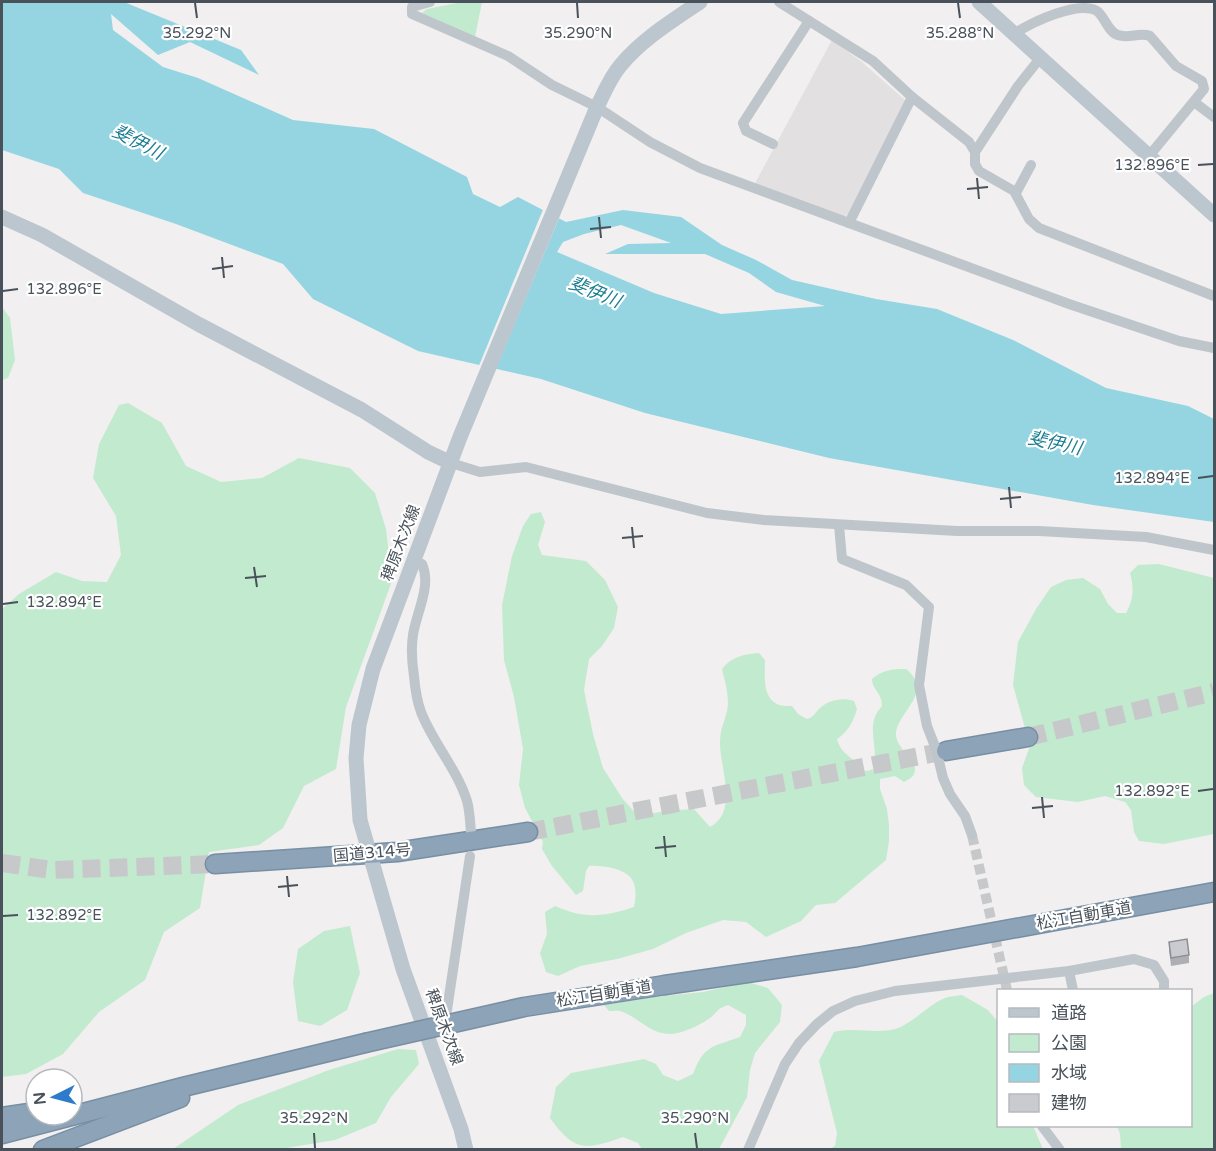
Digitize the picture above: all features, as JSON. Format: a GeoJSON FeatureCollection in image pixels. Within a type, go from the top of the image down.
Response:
{"type":"FeatureCollection","features":[{"type":"Feature","properties":{"kind":"highway"},"geometry":{"type":"LineString","coordinates":[[946,751],[1028,737]]}},
{"type":"Feature","properties":{"kind":"highway","name":"国道314号"},"geometry":{"type":"LineString","coordinates":[[215,864],[369,855],[528,832]]}},
{"type":"Feature","properties":{"kind":"highway","name":"松江自動車道"},"geometry":{"type":"LineString","coordinates":[[2,1134],[183,1087],[524,1007],[857,957],[1215,892]]}},
{"type":"Feature","properties":{"kind":"highway"},"geometry":{"type":"LineString","coordinates":[[43,1149],[252,1071]]}},
{"type":"Feature","properties":{"kind":"highway"},"geometry":{"type":"LineString","coordinates":[[84,1104],[183,1087]]}},
{"type":"Feature","properties":{"kind":"highway"},"geometry":{"type":"LineString","coordinates":[[2,1117],[24,1114]]}},
{"type":"Feature","properties":{"kind":"main road","name":"稗原木次線"},"geometry":{"type":"LineString","coordinates":[[466,1149],[461,1129],[403,969],[360,820],[356,783],[359,725],[373,669],[460,437],[596,109],[611,79],[628,57],[638,47],[700,2]]}},
{"type":"Feature","properties":{"kind":"main road"},"geometry":{"type":"LineString","coordinates":[[980,2],[1215,215]]}},
{"type":"Feature","properties":{"kind":"main road"},"geometry":{"type":"LineString","coordinates":[[2,217],[42,235],[198,324],[362,410],[428,452],[451,463]]}},
{"type":"Feature","properties":{"kind":"street"},"geometry":{"type":"LineString","coordinates":[[430,2],[414,6],[411,9],[412,14],[508,56],[552,86],[700,168],[1069,304],[1179,341],[1215,348]]}},
{"type":"Feature","properties":{"kind":"street"},"geometry":{"type":"LineString","coordinates":[[779,2],[873,61],[912,97],[969,142],[975,152],[975,164],[979,171],[1016,193],[1029,219],[1039,228],[1215,296]]}},
{"type":"Feature","properties":{"kind":"street"},"geometry":{"type":"LineString","coordinates":[[1015,33],[1063,5],[1082,5],[1099,13],[1116,35],[1146,34],[1150,36],[1176,66],[1203,83],[1204,89],[1149,156]]}},
{"type":"Feature","properties":{"kind":"street"},"geometry":{"type":"LineString","coordinates":[[773,144],[746,131],[743,123],[809,21]]}},
{"type":"Feature","properties":{"kind":"street"},"geometry":{"type":"LineString","coordinates":[[975,152],[1018,86],[1041,57]]}},
{"type":"Feature","properties":{"kind":"street"},"geometry":{"type":"LineString","coordinates":[[849,223],[912,97]]}},
{"type":"Feature","properties":{"kind":"street"},"geometry":{"type":"LineString","coordinates":[[1194,102],[1215,117]]}},
{"type":"Feature","properties":{"kind":"street"},"geometry":{"type":"LineString","coordinates":[[1016,193],[1031,165]]}},
{"type":"Feature","properties":{"kind":"street"},"geometry":{"type":"LineString","coordinates":[[451,463],[480,472],[526,467],[707,513],[764,520],[957,531],[1039,531],[1146,537],[1215,550]]}},
{"type":"Feature","properties":{"kind":"street"},"geometry":{"type":"LineString","coordinates":[[839,525],[842,559],[906,585],[929,607],[919,685],[927,726],[936,749],[943,778],[950,794],[965,816],[972,835]]}},
{"type":"Feature","properties":{"kind":"street"},"geometry":{"type":"LineString","coordinates":[[414,560],[422,564],[426,575],[413,634],[413,675],[417,696],[425,720],[467,801],[471,833]]}},
{"type":"Feature","properties":{"kind":"street"},"geometry":{"type":"LineString","coordinates":[[428,1035],[440,1029],[444,1021],[470,856]]}},
{"type":"Feature","properties":{"kind":"street"},"geometry":{"type":"LineString","coordinates":[[748,1149],[785,1064],[799,1043],[833,1011],[855,1001],[877,994],[1069,971],[1134,959],[1154,965],[1164,981],[1164,989]]}},
{"type":"Feature","properties":{"kind":"street"},"geometry":{"type":"LineString","coordinates":[[1069,971],[1073,989]]}},
{"type":"Feature","properties":{"kind":"street"},"geometry":{"type":"LineString","coordinates":[[1044,1127],[1060,1149]]}},
{"type":"Feature","properties":{"kind":"shaded area"},"geometry":{"type":"Polygon","coordinates":[[[832,40],[862,62],[905,100],[848,214],[844,217],[753,187],[832,40]]]}},
{"type":"Feature","properties":{"kind":"green space"},"geometry":{"type":"Polygon","coordinates":[[[462,2],[482,2],[475,37],[422,13],[427,9],[462,2]]]}},
{"type":"Feature","properties":{"kind":"green space"},"geometry":{"type":"Polygon","coordinates":[[[2,307],[10,318],[15,360],[8,378],[2,380],[2,307]]]}},
{"type":"Feature","properties":{"kind":"green space"},"geometry":{"type":"Polygon","coordinates":[[[128,403],[162,423],[186,466],[221,482],[262,478],[299,458],[350,468],[375,493],[386,529],[392,581],[346,707],[336,769],[304,786],[283,828],[259,845],[209,852],[200,908],[164,932],[145,980],[99,1012],[63,1054],[39,1067],[24,1067],[24,1074],[2,1077],[2,609],[19,594],[56,572],[82,581],[107,582],[121,555],[116,516],[93,478],[99,444],[119,405],[128,403]]]}},
{"type":"Feature","properties":{"kind":"green space"},"geometry":{"type":"Polygon","coordinates":[[[541,512],[545,522],[538,545],[542,555],[586,561],[605,580],[618,607],[614,628],[602,646],[589,659],[584,690],[603,768],[622,798],[638,816],[694,809],[710,827],[719,820],[726,800],[720,743],[728,701],[722,669],[734,659],[759,653],[765,660],[765,685],[772,701],[782,706],[792,706],[798,714],[807,719],[831,701],[845,699],[854,701],[857,709],[854,718],[847,730],[837,739],[839,745],[860,770],[867,771],[874,769],[873,728],[877,713],[882,706],[872,679],[888,671],[906,669],[914,678],[917,686],[912,703],[897,728],[896,736],[914,766],[915,772],[904,782],[895,776],[880,779],[880,789],[887,809],[889,825],[886,860],[835,903],[816,905],[801,921],[766,937],[746,922],[723,920],[686,933],[653,949],[580,966],[558,976],[546,972],[540,953],[547,934],[545,912],[555,906],[585,915],[613,913],[634,907],[636,892],[631,878],[623,872],[589,866],[583,891],[576,895],[552,866],[542,849],[543,842],[525,808],[519,785],[523,749],[514,697],[504,660],[502,605],[512,556],[523,526],[531,514],[541,512]]]}},
{"type":"Feature","properties":{"kind":"green space"},"geometry":{"type":"Polygon","coordinates":[[[1159,564],[1214,578],[1214,834],[1164,844],[1139,841],[1134,832],[1131,810],[1125,802],[1105,796],[1078,802],[1036,797],[1024,785],[1022,768],[1030,746],[1013,685],[1018,642],[1051,587],[1066,580],[1083,578],[1100,589],[1108,604],[1117,613],[1126,613],[1131,603],[1132,593],[1130,573],[1138,565],[1159,564]]]}},
{"type":"Feature","properties":{"kind":"green space"},"geometry":{"type":"Polygon","coordinates":[[[350,926],[360,973],[347,1010],[320,1026],[298,1021],[293,982],[298,949],[324,931],[350,926]]]}},
{"type":"Feature","properties":{"kind":"green space"},"geometry":{"type":"Polygon","coordinates":[[[747,982],[768,988],[782,1005],[780,1022],[755,1053],[750,1070],[747,1097],[719,1149],[642,1149],[638,1143],[623,1137],[589,1146],[573,1142],[558,1129],[550,1118],[556,1087],[571,1073],[644,1059],[656,1064],[663,1075],[678,1081],[693,1074],[701,1057],[710,1048],[740,1037],[746,1025],[746,1015],[728,1005],[691,1029],[670,1034],[651,1029],[623,1012],[609,1011],[604,1005],[703,992],[747,982]]]}},
{"type":"Feature","properties":{"kind":"green space"},"geometry":{"type":"Polygon","coordinates":[[[1214,993],[1214,1149],[1121,1149],[1117,1127],[1192,1127],[1192,1006],[1214,993]]]}},
{"type":"Feature","properties":{"kind":"green space"},"geometry":{"type":"Polygon","coordinates":[[[962,995],[988,1010],[997,1021],[997,1127],[1033,1127],[1043,1149],[829,1149],[835,1146],[837,1133],[819,1061],[834,1032],[895,1029],[942,999],[962,995]]]}},
{"type":"Feature","properties":{"kind":"green space"},"geometry":{"type":"Polygon","coordinates":[[[398,1049],[416,1050],[419,1064],[391,1097],[376,1123],[335,1140],[280,1149],[173,1149],[238,1105],[329,1070],[398,1049]]]}},
{"type":"Feature","properties":{"kind":"water","name":"斐伊川"},"geometry":{"type":"Polygon","coordinates":[[[2,2],[124,2],[241,50],[259,75],[190,42],[158,55],[111,14],[113,30],[163,67],[198,78],[293,120],[374,129],[467,177],[473,194],[500,207],[518,197],[566,222],[623,210],[681,217],[722,245],[792,280],[876,299],[937,309],[1013,340],[1106,388],[1188,406],[1214,419],[1214,522],[1093,505],[829,458],[645,413],[541,379],[418,351],[313,299],[283,264],[176,224],[83,193],[59,169],[2,150],[2,2]],[[621,225],[563,242],[557,252],[654,293],[721,314],[825,306],[776,292],[749,273],[705,254],[605,254],[628,244],[671,243],[621,225]]]}},
{"type":"Feature","properties":{"kind":"pier"},"geometry":{"type":"Polygon","coordinates":[[[544,207],[560,216],[495,371],[478,368],[544,207]]]}},
{"type":"Feature","properties":{"kind":"building"},"geometry":{"type":"Polygon","coordinates":[[[1187,939],[1189,955],[1171,958],[1169,942],[1187,939]]]}},
{"type":"Feature","properties":{"kind":"tunnel"},"geometry":{"type":"LineString","coordinates":[[1028,737],[1214,692]]}},
{"type":"Feature","properties":{"kind":"tunnel"},"geometry":{"type":"LineString","coordinates":[[528,832],[946,751]]}},
{"type":"Feature","properties":{"kind":"tunnel"},"geometry":{"type":"LineString","coordinates":[[972,835],[1007,989]]}},
{"type":"Feature","properties":{"kind":"tunnel"},"geometry":{"type":"LineString","coordinates":[[2,863],[52,870],[215,864]]}}]}
